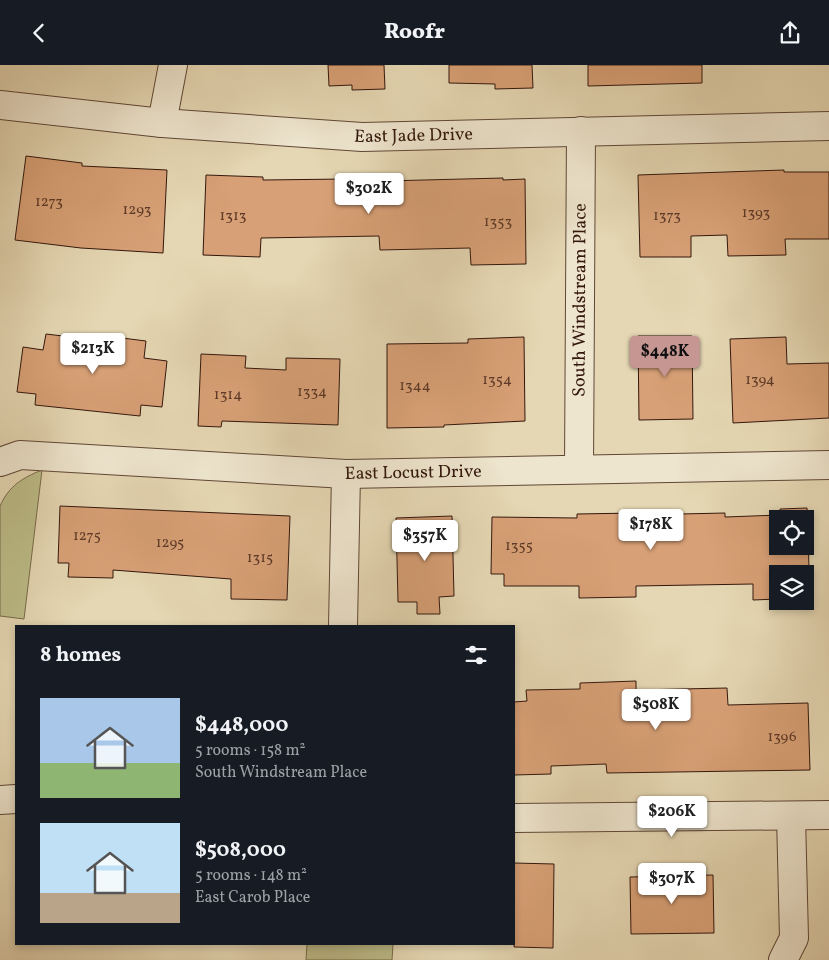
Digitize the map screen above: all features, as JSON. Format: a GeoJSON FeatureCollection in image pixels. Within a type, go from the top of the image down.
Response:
{"type":"FeatureCollection","features":[{"type":"Feature","properties":{"kind":"street"},"geometry":{"type":"LineString","coordinates":[[162,123],[173,65]]}},
{"type":"Feature","properties":{"kind":"street","name":"East Jade Drive"},"geometry":{"type":"LineString","coordinates":[[0,105],[162,123],[362,137],[829,126]]}},
{"type":"Feature","properties":{"kind":"street","name":"South Windstream Place"},"geometry":{"type":"LineString","coordinates":[[578,469],[581,131]]}},
{"type":"Feature","properties":{"kind":"street","name":"East Locust Drive"},"geometry":{"type":"LineString","coordinates":[[0,462],[20,455],[346,474],[829,465]]}},
{"type":"Feature","properties":{"kind":"street"},"geometry":{"type":"LineString","coordinates":[[342,625],[346,474]]}},
{"type":"Feature","properties":{"kind":"street"},"geometry":{"type":"LineString","coordinates":[[0,800],[15,799]]}},
{"type":"Feature","properties":{"kind":"street"},"geometry":{"type":"LineString","coordinates":[[783,960],[794,938],[791,815]]}},
{"type":"Feature","properties":{"kind":"street"},"geometry":{"type":"LineString","coordinates":[[515,818],[829,815]]}},
{"type":"Feature","properties":{"kind":"green space"},"geometry":{"type":"Polygon","coordinates":[[[42,470],[24,619],[0,616],[0,506],[17,483],[42,470]]]}},
{"type":"Feature","properties":{"kind":"green space"},"geometry":{"type":"Polygon","coordinates":[[[307,945],[393,945],[392,960],[306,960],[307,945]]]}},
{"type":"Feature","properties":{"kind":"building"},"geometry":{"type":"Polygon","coordinates":[[[328,65],[384,65],[385,89],[352,90],[352,85],[329,86],[328,65]]]}},
{"type":"Feature","properties":{"kind":"building"},"geometry":{"type":"Polygon","coordinates":[[[449,65],[532,65],[533,88],[495,89],[495,84],[449,83],[449,65]]]}},
{"type":"Feature","properties":{"kind":"building"},"geometry":{"type":"Polygon","coordinates":[[[588,65],[702,65],[702,83],[588,86],[588,65]]]}},
{"type":"Feature","properties":{"kind":"building"},"geometry":{"type":"Polygon","coordinates":[[[26,156],[82,163],[82,166],[167,170],[163,253],[81,248],[15,240],[26,156]]]}},
{"type":"Feature","properties":{"kind":"building"},"geometry":{"type":"Polygon","coordinates":[[[784,170],[784,172],[829,172],[829,239],[785,239],[786,255],[728,256],[727,235],[691,236],[691,257],[640,257],[638,175],[784,170]]]}},
{"type":"Feature","properties":{"kind":"building"},"geometry":{"type":"Polygon","coordinates":[[[206,175],[263,177],[263,180],[345,179],[345,182],[525,179],[526,264],[471,265],[470,248],[380,250],[379,236],[261,238],[260,257],[203,255],[206,175]]]}},
{"type":"Feature","properties":{"kind":"building"},"geometry":{"type":"Polygon","coordinates":[[[46,334],[113,342],[114,337],[146,341],[144,358],[167,361],[162,407],[141,405],[140,416],[35,405],[36,394],[17,392],[23,347],[43,350],[46,334]]]}},
{"type":"Feature","properties":{"kind":"building"},"geometry":{"type":"Polygon","coordinates":[[[638,336],[692,336],[693,419],[639,420],[638,336]]]}},
{"type":"Feature","properties":{"kind":"building"},"geometry":{"type":"Polygon","coordinates":[[[524,337],[525,421],[444,425],[444,427],[387,428],[387,344],[468,343],[468,339],[524,337]]]}},
{"type":"Feature","properties":{"kind":"building"},"geometry":{"type":"Polygon","coordinates":[[[786,337],[787,364],[829,363],[829,418],[733,423],[730,339],[786,337]]]}},
{"type":"Feature","properties":{"kind":"building"},"geometry":{"type":"Polygon","coordinates":[[[201,354],[246,356],[245,368],[286,370],[286,358],[340,359],[338,425],[222,421],[221,427],[198,426],[201,354]]]}},
{"type":"Feature","properties":{"kind":"building"},"geometry":{"type":"Polygon","coordinates":[[[60,506],[290,516],[287,600],[231,599],[231,579],[113,570],[113,578],[68,577],[69,563],[58,563],[60,506]]]}},
{"type":"Feature","properties":{"kind":"building"},"geometry":{"type":"Polygon","coordinates":[[[807,508],[807,510],[780,509],[807,508]]]}},
{"type":"Feature","properties":{"kind":"building"},"geometry":{"type":"Polygon","coordinates":[[[725,513],[725,517],[769,515],[769,555],[809,555],[809,565],[769,565],[769,599],[753,600],[753,584],[636,586],[636,597],[579,598],[579,586],[504,586],[504,574],[491,574],[492,517],[577,518],[577,514],[725,513]]]}},
{"type":"Feature","properties":{"kind":"building"},"geometry":{"type":"Polygon","coordinates":[[[452,516],[454,596],[439,597],[440,614],[417,614],[417,602],[398,602],[396,518],[452,516]]]}},
{"type":"Feature","properties":{"kind":"building"},"geometry":{"type":"Polygon","coordinates":[[[636,681],[636,690],[727,688],[728,705],[808,703],[810,770],[607,773],[606,764],[551,766],[551,774],[515,775],[515,702],[527,701],[526,690],[580,689],[580,683],[636,681]]]}},
{"type":"Feature","properties":{"kind":"building"},"geometry":{"type":"Polygon","coordinates":[[[515,863],[554,864],[553,948],[514,947],[515,863]]]}},
{"type":"Feature","properties":{"kind":"building"},"geometry":{"type":"Polygon","coordinates":[[[713,875],[714,933],[631,934],[630,877],[713,875]]]}}]}
